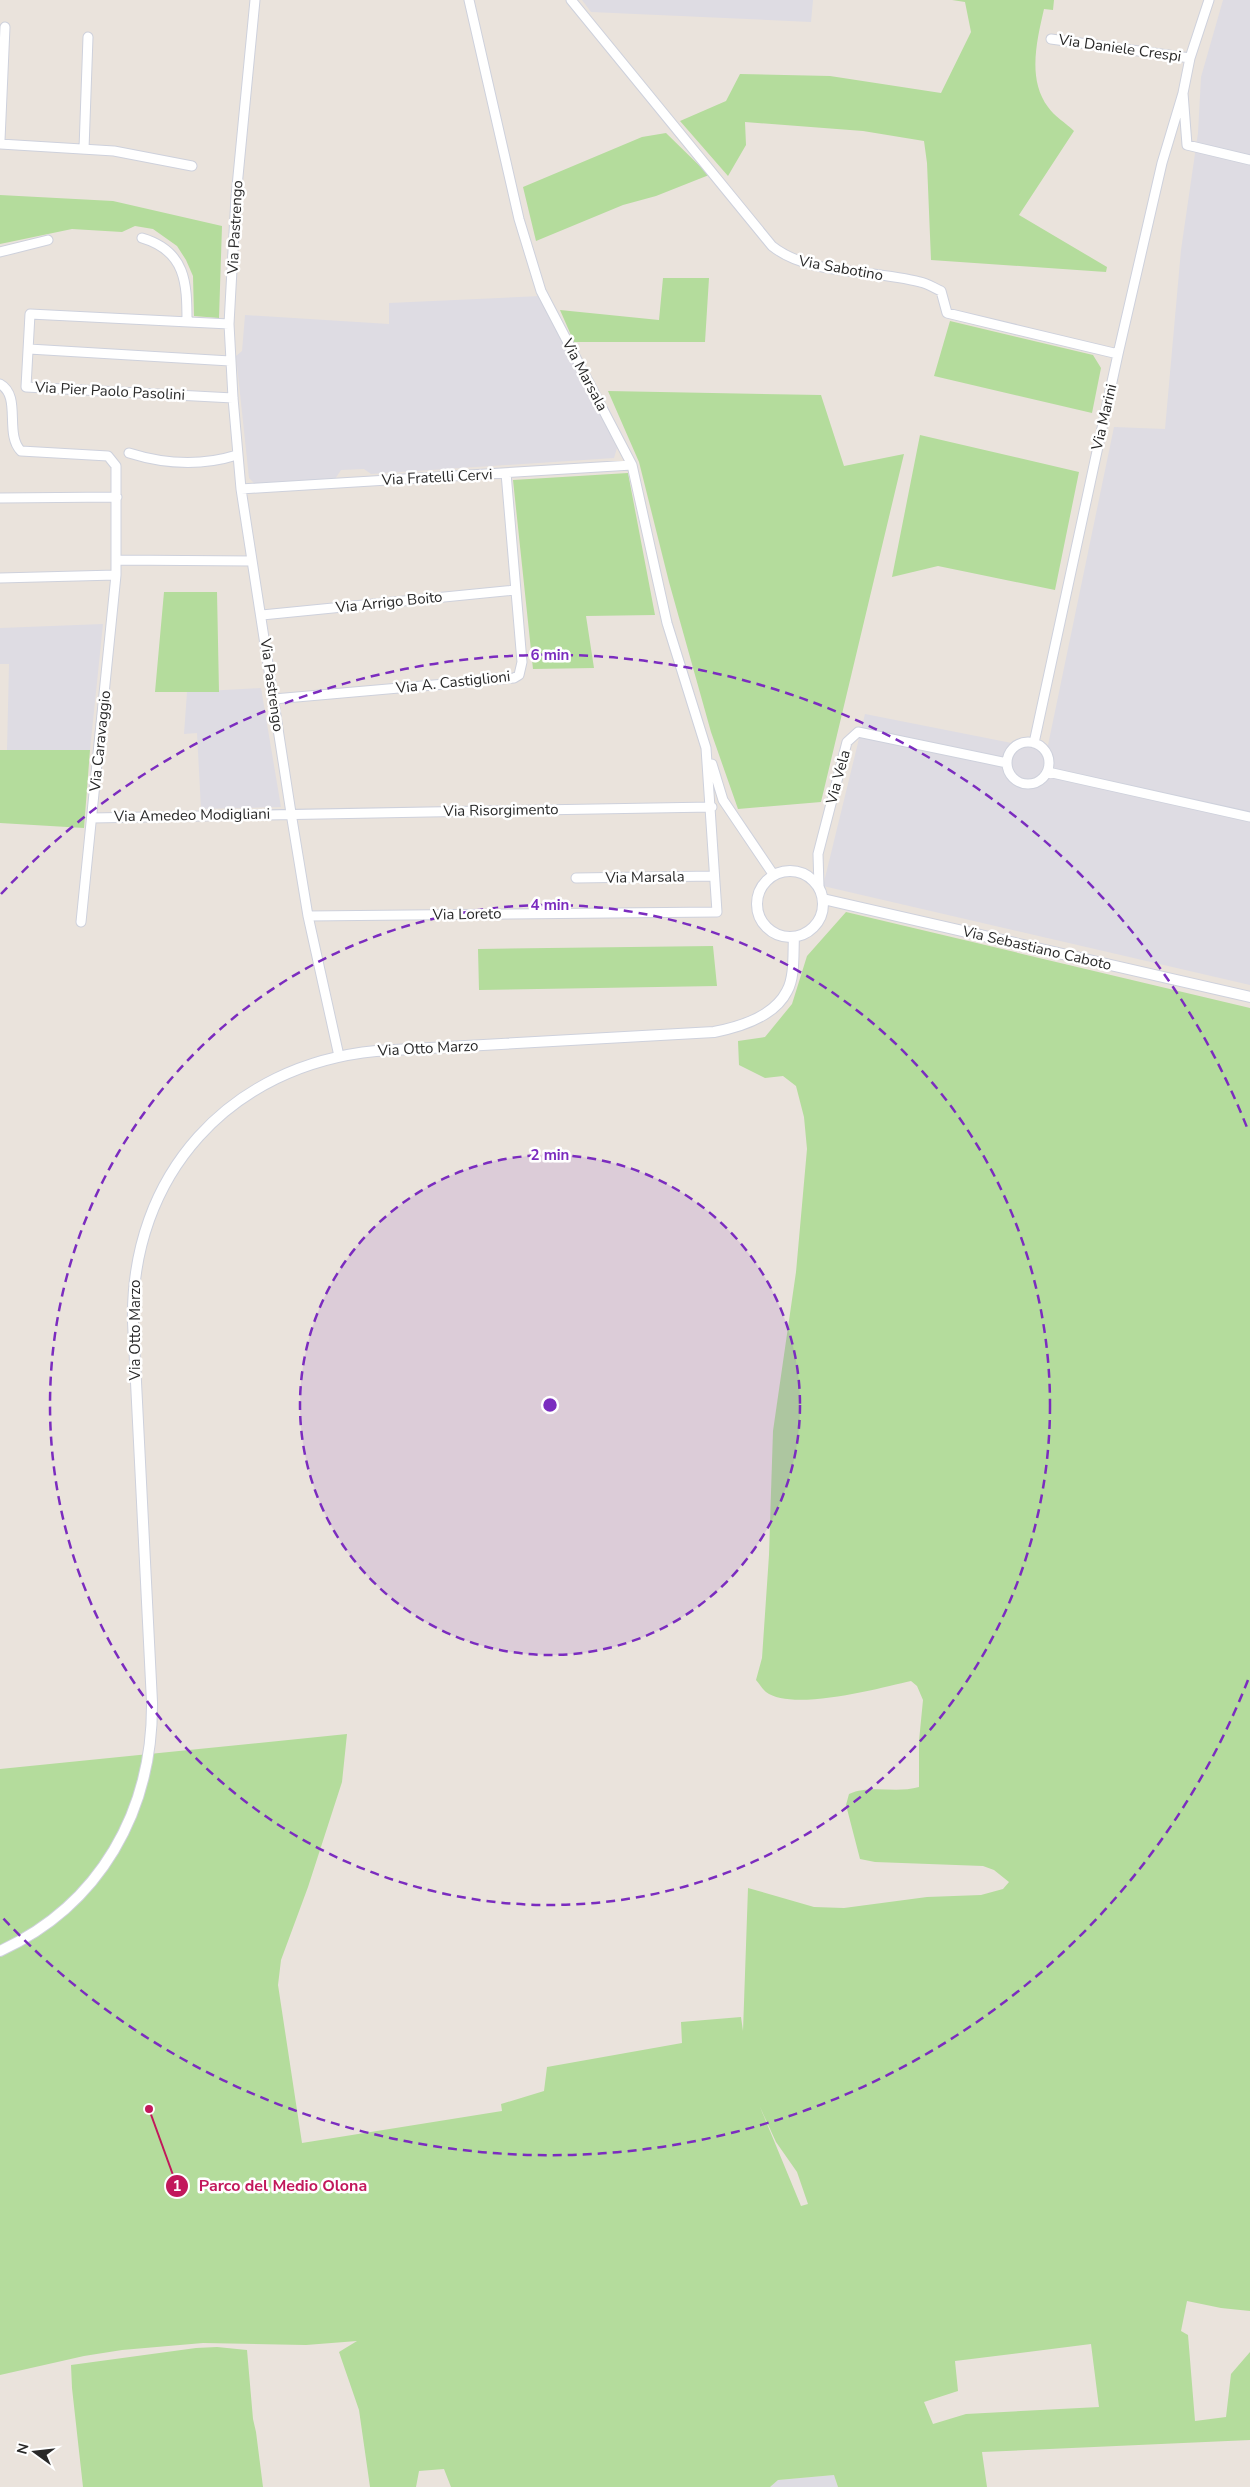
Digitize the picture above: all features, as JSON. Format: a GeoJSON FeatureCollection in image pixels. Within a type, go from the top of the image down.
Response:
{"type":"FeatureCollection","features":[{"type":"Feature","properties":{"kind":"street","name":"Via Pastrengo"},"geometry":{"type":"LineString","coordinates":[[255,0],[240,145],[229,324],[232,398],[241,488],[291,813],[308,916],[339,1056]]}},
{"type":"Feature","properties":{"kind":"street","name":"Via Marsala"},"geometry":{"type":"LineString","coordinates":[[469,0],[519,219],[541,291],[632,465],[667,622],[723,800],[773,874]]}},
{"type":"Feature","properties":{"kind":"street","name":"Via Sabotino"},"geometry":{"type":"LineString","coordinates":[[572,0],[772,246],[782,254],[807,263],[920,282],[941,290],[947,313],[1118,354]]}},
{"type":"Feature","properties":{"kind":"street"},"geometry":{"type":"LineString","coordinates":[[1209,0],[1190,58],[1183,93],[1187,145],[1250,160]]}},
{"type":"Feature","properties":{"kind":"street"},"geometry":{"type":"LineString","coordinates":[[0,140],[5,27]]}},
{"type":"Feature","properties":{"kind":"street"},"geometry":{"type":"LineString","coordinates":[[84,149],[88,37]]}},
{"type":"Feature","properties":{"kind":"street","name":"Via Daniele Crespi"},"geometry":{"type":"LineString","coordinates":[[1051,39],[1190,58]]}},
{"type":"Feature","properties":{"kind":"street","name":"Via Marini"},"geometry":{"type":"LineString","coordinates":[[1034,743],[1118,354],[1162,162],[1183,93]]}},
{"type":"Feature","properties":{"kind":"street"},"geometry":{"type":"LineString","coordinates":[[0,144],[114,151],[192,166]]}},
{"type":"Feature","properties":{"kind":"street"},"geometry":{"type":"LineString","coordinates":[[142,238],[157,243],[171,253],[180,266],[186,283],[187,322]]}},
{"type":"Feature","properties":{"kind":"street"},"geometry":{"type":"LineString","coordinates":[[0,252],[48,240]]}},
{"type":"Feature","properties":{"kind":"street","name":"Via Pier Paolo Pasolini"},"geometry":{"type":"LineString","coordinates":[[229,324],[30,314],[26,387],[232,398]]}},
{"type":"Feature","properties":{"kind":"street"},"geometry":{"type":"LineString","coordinates":[[29,349],[230,361]]}},
{"type":"Feature","properties":{"kind":"street","name":"Via Caravaggio"},"geometry":{"type":"LineString","coordinates":[[0,384],[5,387],[9,394],[14,438],[16,446],[21,451],[108,456],[116,466],[116,575],[81,922]]}},
{"type":"Feature","properties":{"kind":"street"},"geometry":{"type":"LineString","coordinates":[[129,453],[164,462],[181,463],[237,455]]}},
{"type":"Feature","properties":{"kind":"street","name":"Via Fratelli Cervi"},"geometry":{"type":"LineString","coordinates":[[241,488],[632,465]]}},
{"type":"Feature","properties":{"kind":"street","name":"Via A. Castiglioni"},"geometry":{"type":"LineString","coordinates":[[274,699],[514,678],[521,671],[522,662],[506,473]]}},
{"type":"Feature","properties":{"kind":"street"},"geometry":{"type":"LineString","coordinates":[[0,498],[116,496]]}},
{"type":"Feature","properties":{"kind":"street"},"geometry":{"type":"LineString","coordinates":[[116,560],[252,561]]}},
{"type":"Feature","properties":{"kind":"street"},"geometry":{"type":"LineString","coordinates":[[0,578],[116,575]]}},
{"type":"Feature","properties":{"kind":"street","name":"Via Arrigo Boito"},"geometry":{"type":"LineString","coordinates":[[262,615],[515,590]]}},
{"type":"Feature","properties":{"kind":"street","name":"Via Vela"},"geometry":{"type":"LineString","coordinates":[[819,887],[818,854],[847,742],[858,732],[1007,763]]}},
{"type":"Feature","properties":{"kind":"street"},"geometry":{"type":"LineString","coordinates":[[1028,742],[1034,743],[1041,746],[1049,758],[1048,772],[1038,782],[1024,784],[1012,777],[1007,763],[1011,751],[1016,746],[1028,742]]}},
{"type":"Feature","properties":{"kind":"street","name":"Via Marsala"},"geometry":{"type":"LineString","coordinates":[[706,748],[712,807],[717,912]]}},
{"type":"Feature","properties":{"kind":"street"},"geometry":{"type":"LineString","coordinates":[[1048,772],[1250,817]]}},
{"type":"Feature","properties":{"kind":"street","name":"Via Risorgimento"},"geometry":{"type":"LineString","coordinates":[[291,813],[712,807]]}},
{"type":"Feature","properties":{"kind":"street","name":"Via Amedeo Modigliani"},"geometry":{"type":"LineString","coordinates":[[92,818],[291,813]]}},
{"type":"Feature","properties":{"kind":"street"},"geometry":{"type":"LineString","coordinates":[[783,870],[799,871],[812,878],[819,887],[823,899],[823,910],[813,928],[794,937],[783,937],[772,932],[764,925],[758,914],[756,903],[758,892],[764,882],[773,874],[783,870]]}},
{"type":"Feature","properties":{"kind":"street","name":"Via Marsala"},"geometry":{"type":"LineString","coordinates":[[576,878],[714,876]]}},
{"type":"Feature","properties":{"kind":"street","name":"Via Sebastiano Caboto"},"geometry":{"type":"LineString","coordinates":[[823,899],[1250,997]]}},
{"type":"Feature","properties":{"kind":"street","name":"Via Loreto"},"geometry":{"type":"LineString","coordinates":[[308,916],[717,912]]}},
{"type":"Feature","properties":{"kind":"street","name":"Via Otto Marzo"},"geometry":{"type":"LineString","coordinates":[[0,1951],[27,1937],[57,1916],[96,1876],[126,1829],[145,1776],[151,1739],[152,1702],[132,1302],[136,1262],[147,1222],[174,1168],[198,1136],[223,1112],[244,1096],[279,1076],[316,1061],[339,1056],[376,1051],[728,1030],[751,1023],[766,1014],[787,991],[794,937]]}},
{"type":"Feature","properties":{"kind":"shaded area"},"geometry":{"type":"Polygon","coordinates":[[[582,0],[813,0],[811,22],[591,12],[582,0]]]}},
{"type":"Feature","properties":{"kind":"shaded area"},"geometry":{"type":"Polygon","coordinates":[[[1223,0],[1250,0],[1250,985],[823,886],[865,714],[1047,750],[1114,427],[1165,429],[1181,250],[1198,133],[1201,77],[1223,0]]]}},
{"type":"Feature","properties":{"kind":"shaded area"},"geometry":{"type":"Polygon","coordinates":[[[541,296],[617,448],[614,458],[371,474],[364,469],[341,470],[335,479],[255,484],[249,478],[236,356],[242,351],[245,315],[389,324],[389,303],[541,296]]]}},
{"type":"Feature","properties":{"kind":"shaded area"},"geometry":{"type":"Polygon","coordinates":[[[103,624],[90,750],[7,750],[9,664],[0,664],[0,628],[103,624]]]}},
{"type":"Feature","properties":{"kind":"shaded area"},"geometry":{"type":"Polygon","coordinates":[[[261,688],[281,807],[201,809],[197,733],[184,734],[187,692],[261,688]]]}},
{"type":"Feature","properties":{"kind":"shaded area"},"geometry":{"type":"Polygon","coordinates":[[[834,2475],[838,2487],[770,2487],[778,2480],[834,2475]]]}},
{"type":"Feature","properties":{"kind":"green space"},"geometry":{"type":"Polygon","coordinates":[[[952,0],[1054,0],[1053,10],[1044,9],[1037,46],[1036,72],[1042,96],[1051,110],[1074,131],[1019,215],[1107,267],[1106,272],[931,260],[927,163],[924,141],[863,131],[745,122],[746,145],[728,176],[680,121],[726,101],[740,74],[830,76],[941,93],[971,32],[965,2],[952,0]]]}},
{"type":"Feature","properties":{"kind":"green space"},"geometry":{"type":"Polygon","coordinates":[[[666,133],[709,175],[656,196],[623,205],[536,241],[523,187],[642,137],[666,133]]]}},
{"type":"Feature","properties":{"kind":"green space"},"geometry":{"type":"Polygon","coordinates":[[[0,195],[113,201],[222,226],[219,318],[194,316],[193,276],[186,260],[177,246],[153,229],[135,226],[122,232],[72,229],[0,244],[0,195]]]}},
{"type":"Feature","properties":{"kind":"green space"},"geometry":{"type":"Polygon","coordinates":[[[663,278],[709,278],[705,342],[574,342],[560,310],[659,320],[663,278]]]}},
{"type":"Feature","properties":{"kind":"green space"},"geometry":{"type":"Polygon","coordinates":[[[950,321],[1093,355],[1101,368],[1092,413],[934,376],[950,321]]]}},
{"type":"Feature","properties":{"kind":"green space"},"geometry":{"type":"Polygon","coordinates":[[[608,391],[821,395],[844,466],[904,454],[821,802],[738,809],[711,732],[669,582],[639,462],[608,391]]]}},
{"type":"Feature","properties":{"kind":"green space"},"geometry":{"type":"Polygon","coordinates":[[[920,435],[1079,472],[1055,590],[938,566],[892,577],[920,435]]]}},
{"type":"Feature","properties":{"kind":"green space"},"geometry":{"type":"Polygon","coordinates":[[[628,473],[655,615],[586,616],[594,668],[533,669],[513,480],[628,473]]]}},
{"type":"Feature","properties":{"kind":"green space"},"geometry":{"type":"Polygon","coordinates":[[[164,592],[217,592],[219,692],[155,692],[164,592]]]}},
{"type":"Feature","properties":{"kind":"green space"},"geometry":{"type":"Polygon","coordinates":[[[0,750],[90,750],[84,828],[0,823],[0,750]]]}},
{"type":"Feature","properties":{"kind":"green space"},"geometry":{"type":"Polygon","coordinates":[[[846,912],[1250,1008],[1250,2311],[1221,2308],[1187,2301],[1181,2331],[1188,2335],[1195,2421],[1226,2417],[1231,2374],[1250,2352],[1250,2440],[982,2452],[987,2487],[838,2487],[834,2475],[778,2480],[770,2487],[451,2487],[444,2469],[419,2471],[416,2487],[370,2487],[359,2410],[339,2352],[357,2341],[306,2345],[203,2343],[122,2350],[84,2356],[0,2375],[0,1769],[347,1734],[342,1782],[308,1887],[281,1960],[278,1985],[302,2143],[502,2111],[501,2104],[544,2091],[547,2067],[682,2043],[681,2022],[741,2017],[743,2031],[748,1888],[814,1907],[844,1908],[927,1897],[981,1895],[1003,1889],[1009,1882],[994,1870],[983,1866],[875,1862],[860,1859],[846,1805],[849,1794],[874,1789],[901,1790],[919,1787],[919,1741],[923,1700],[917,1686],[911,1681],[837,1697],[795,1700],[778,1698],[766,1692],[756,1680],[762,1658],[769,1555],[773,1431],[796,1272],[807,1149],[804,1117],[796,1086],[783,1076],[765,1078],[739,1065],[738,1041],[765,1037],[792,1004],[807,956],[846,912]],[[760,2107],[801,2206],[808,2204],[797,2172],[776,2142],[760,2107]],[[1091,2344],[955,2361],[958,2391],[924,2402],[933,2424],[966,2414],[1099,2407],[1091,2344]]]}},
{"type":"Feature","properties":{"kind":"green space"},"geometry":{"type":"Polygon","coordinates":[[[713,946],[717,986],[479,990],[478,949],[713,946]]]}},
{"type":"Feature","properties":{"kind":"green space"},"geometry":{"type":"Polygon","coordinates":[[[217,2347],[247,2350],[253,2419],[263,2487],[83,2487],[71,2365],[196,2348],[217,2347]]]}},
{"type":"Feature","properties":{"kind":"place","name":"Parco del Medio Olona"},"geometry":{"type":"Point","coordinates":[149,2109]}}]}
